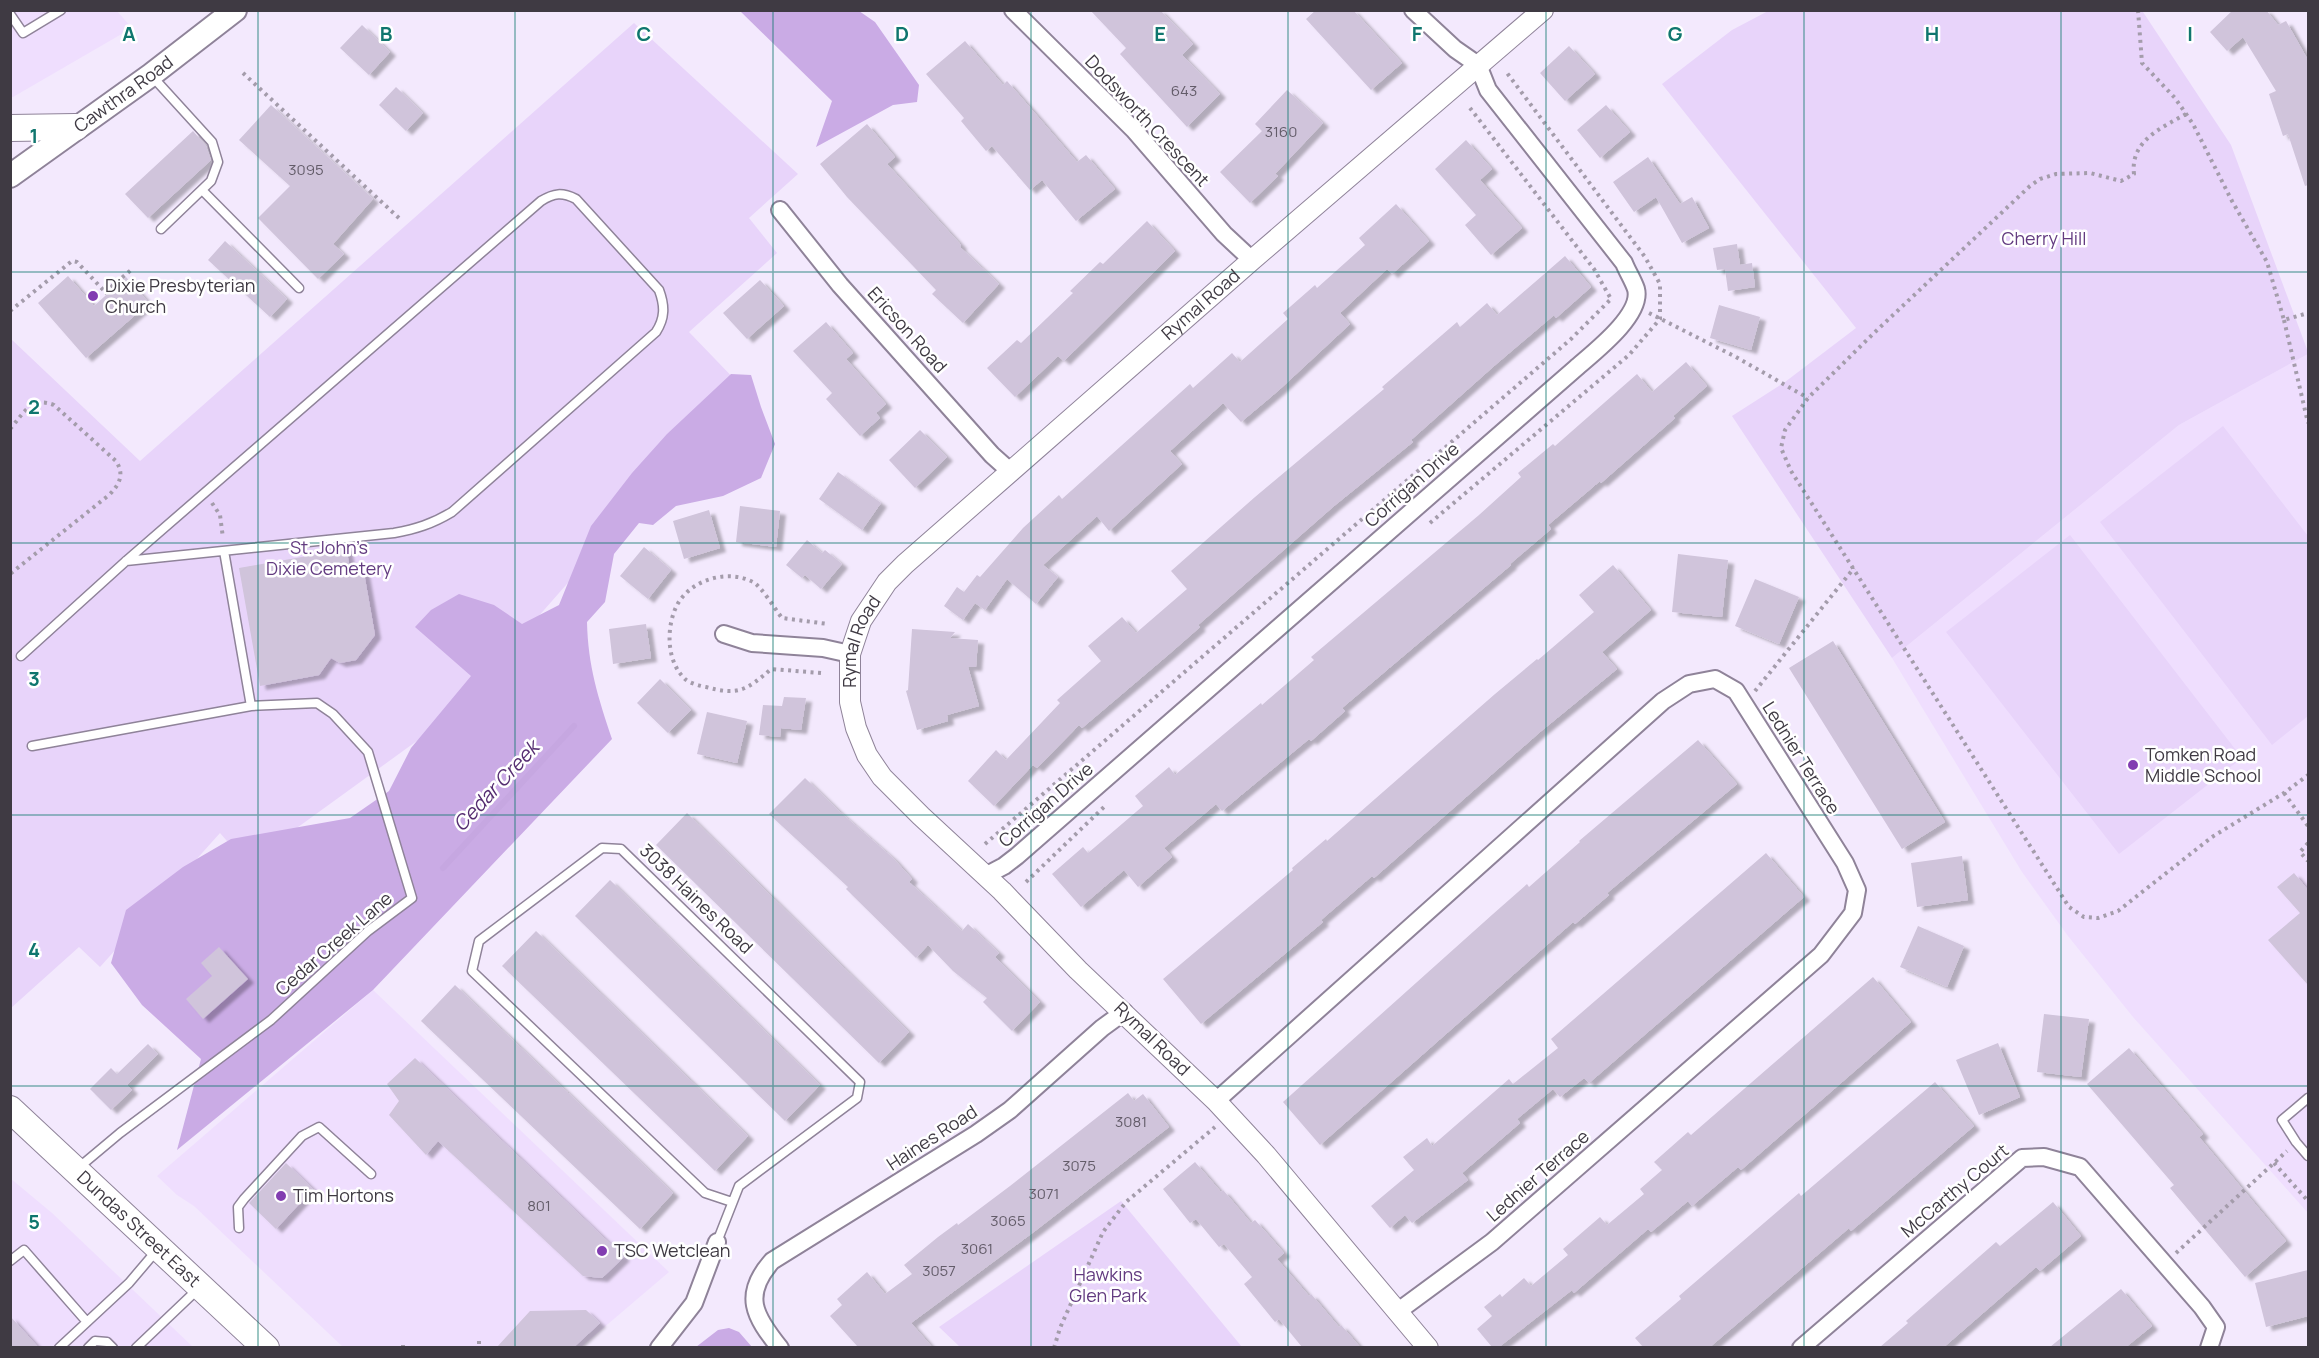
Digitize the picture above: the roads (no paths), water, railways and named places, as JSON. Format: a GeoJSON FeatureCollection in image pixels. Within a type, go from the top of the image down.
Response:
{"type":"FeatureCollection","features":[{"type":"Feature","properties":{"kind":"main road","name":"Cawthra Road"},"geometry":{"type":"LineString","coordinates":[[10,176],[151,75],[235,10]]}},
{"type":"Feature","properties":{"kind":"main road"},"geometry":{"type":"LineString","coordinates":[[10,128],[76,127]]}},
{"type":"Feature","properties":{"kind":"main road","name":"Dundas Street East"},"geometry":{"type":"LineString","coordinates":[[10,1109],[266,1347]]}},
{"type":"Feature","properties":{"kind":"street","name":"Dodsworth Crescent"},"geometry":{"type":"LineString","coordinates":[[1013,10],[1134,130],[1224,234],[1252,260]]}},
{"type":"Feature","properties":{"kind":"street"},"geometry":{"type":"LineString","coordinates":[[1413,10],[1455,49],[1478,65]]}},
{"type":"Feature","properties":{"kind":"street","name":"Rymal Road"},"geometry":{"type":"LineString","coordinates":[[1428,1347],[1230,1115],[889,784],[867,755],[856,728],[850,702],[850,654],[861,621],[887,582],[942,530],[1543,10]]}},
{"type":"Feature","properties":{"kind":"street","name":"Corrigan Drive"},"geometry":{"type":"LineString","coordinates":[[985,876],[1005,866],[1017,856],[1567,376],[1615,333],[1634,307],[1636,291],[1624,263],[1488,90],[1478,65]]}},
{"type":"Feature","properties":{"kind":"street","name":"Ericson Road"},"geometry":{"type":"LineString","coordinates":[[780,210],[840,285],[992,454],[1011,472]]}},
{"type":"Feature","properties":{"kind":"street"},"geometry":{"type":"LineString","coordinates":[[724,634],[752,642],[823,648],[850,654]]}},
{"type":"Feature","properties":{"kind":"street","name":"Lednier Terrace"},"geometry":{"type":"LineString","coordinates":[[1216,1101],[1663,701],[1689,684],[1715,679],[1736,691],[1845,863],[1857,890],[1853,913],[1821,955],[1812,963],[1492,1242],[1397,1312]]}},
{"type":"Feature","properties":{"kind":"street","name":"Haines Road"},"geometry":{"type":"LineString","coordinates":[[780,1347],[759,1318],[755,1302],[755,1286],[772,1261],[954,1149],[1010,1110],[1102,1028],[1124,1012]]}},
{"type":"Feature","properties":{"kind":"street","name":"McCarthy Court"},"geometry":{"type":"LineString","coordinates":[[1801,1347],[2022,1158],[2044,1157],[2080,1167],[2166,1266],[2216,1327],[2209,1347]]}},
{"type":"Feature","properties":{"kind":"street"},"geometry":{"type":"LineString","coordinates":[[659,1347],[694,1303],[717,1242]]}},
{"type":"Feature","properties":{"kind":"lane"},"geometry":{"type":"LineString","coordinates":[[10,14],[23,33],[61,10]]}},
{"type":"Feature","properties":{"kind":"lane"},"geometry":{"type":"LineString","coordinates":[[151,75],[212,142],[218,162],[211,181],[161,229]]}},
{"type":"Feature","properties":{"kind":"lane"},"geometry":{"type":"LineString","coordinates":[[202,190],[299,288]]}},
{"type":"Feature","properties":{"kind":"lane"},"geometry":{"type":"LineString","coordinates":[[21,656],[126,561],[541,201],[552,194],[564,193],[576,200],[659,291],[664,313],[663,322],[656,332],[452,512],[434,523],[418,529],[394,533],[126,561]]}},
{"type":"Feature","properties":{"kind":"lane"},"geometry":{"type":"LineString","coordinates":[[32,746],[251,706],[224,551]]}},
{"type":"Feature","properties":{"kind":"lane","name":"Cedar Creek Lane"},"geometry":{"type":"LineString","coordinates":[[77,1169],[120,1133],[271,1020],[368,931],[412,898],[368,752],[333,714],[317,703],[251,706]]}},
{"type":"Feature","properties":{"kind":"lane","name":"3038 Haines Road"},"geometry":{"type":"LineString","coordinates":[[717,1242],[739,1186],[857,1098],[860,1082],[621,849],[602,849],[479,941],[472,970],[705,1193],[732,1203]]}},
{"type":"Feature","properties":{"kind":"lane"},"geometry":{"type":"LineString","coordinates":[[2308,1098],[2282,1120],[2308,1156]]}},
{"type":"Feature","properties":{"kind":"lane"},"geometry":{"type":"LineString","coordinates":[[239,1228],[238,1207],[310,1130],[320,1127],[371,1174]]}},
{"type":"Feature","properties":{"kind":"lane"},"geometry":{"type":"LineString","coordinates":[[59,1347],[129,1283],[159,1247]]}},
{"type":"Feature","properties":{"kind":"lane"},"geometry":{"type":"LineString","coordinates":[[10,1262],[24,1250],[87,1322]]}},
{"type":"Feature","properties":{"kind":"lane"},"geometry":{"type":"LineString","coordinates":[[136,1347],[201,1287]]}},
{"type":"Feature","properties":{"kind":"lane"},"geometry":{"type":"LineString","coordinates":[[88,1347],[96,1341],[107,1342],[113,1347]]}},
{"type":"Feature","properties":{"kind":"waterway","name":"Cedar Creek"},"geometry":{"type":"LineString","coordinates":[[443,868],[574,726]]}},
{"type":"Feature","properties":{"kind":"place","name":"Dixie Presbyterian Church"},"geometry":{"type":"Point","coordinates":[93,296]}},
{"type":"Feature","properties":{"kind":"place","name":"Tomken Road Middle School"},"geometry":{"type":"Point","coordinates":[2133,765]}},
{"type":"Feature","properties":{"kind":"place","name":"Tim Hortons"},"geometry":{"type":"Point","coordinates":[281,1196]}},
{"type":"Feature","properties":{"kind":"place","name":"TSC Wetclean"},"geometry":{"type":"Point","coordinates":[602,1251]}},
{"type":"Feature","properties":{"kind":"park label","name":"Cherry Hill"},"geometry":{"type":"Point","coordinates":[2044,239]}},
{"type":"Feature","properties":{"kind":"park label","name":"St. John’s Dixie Cemetery"},"geometry":{"type":"Point","coordinates":[329,558]}},
{"type":"Feature","properties":{"kind":"park label","name":"Hawkins Glen Park"},"geometry":{"type":"Point","coordinates":[1108,1285]}}]}
